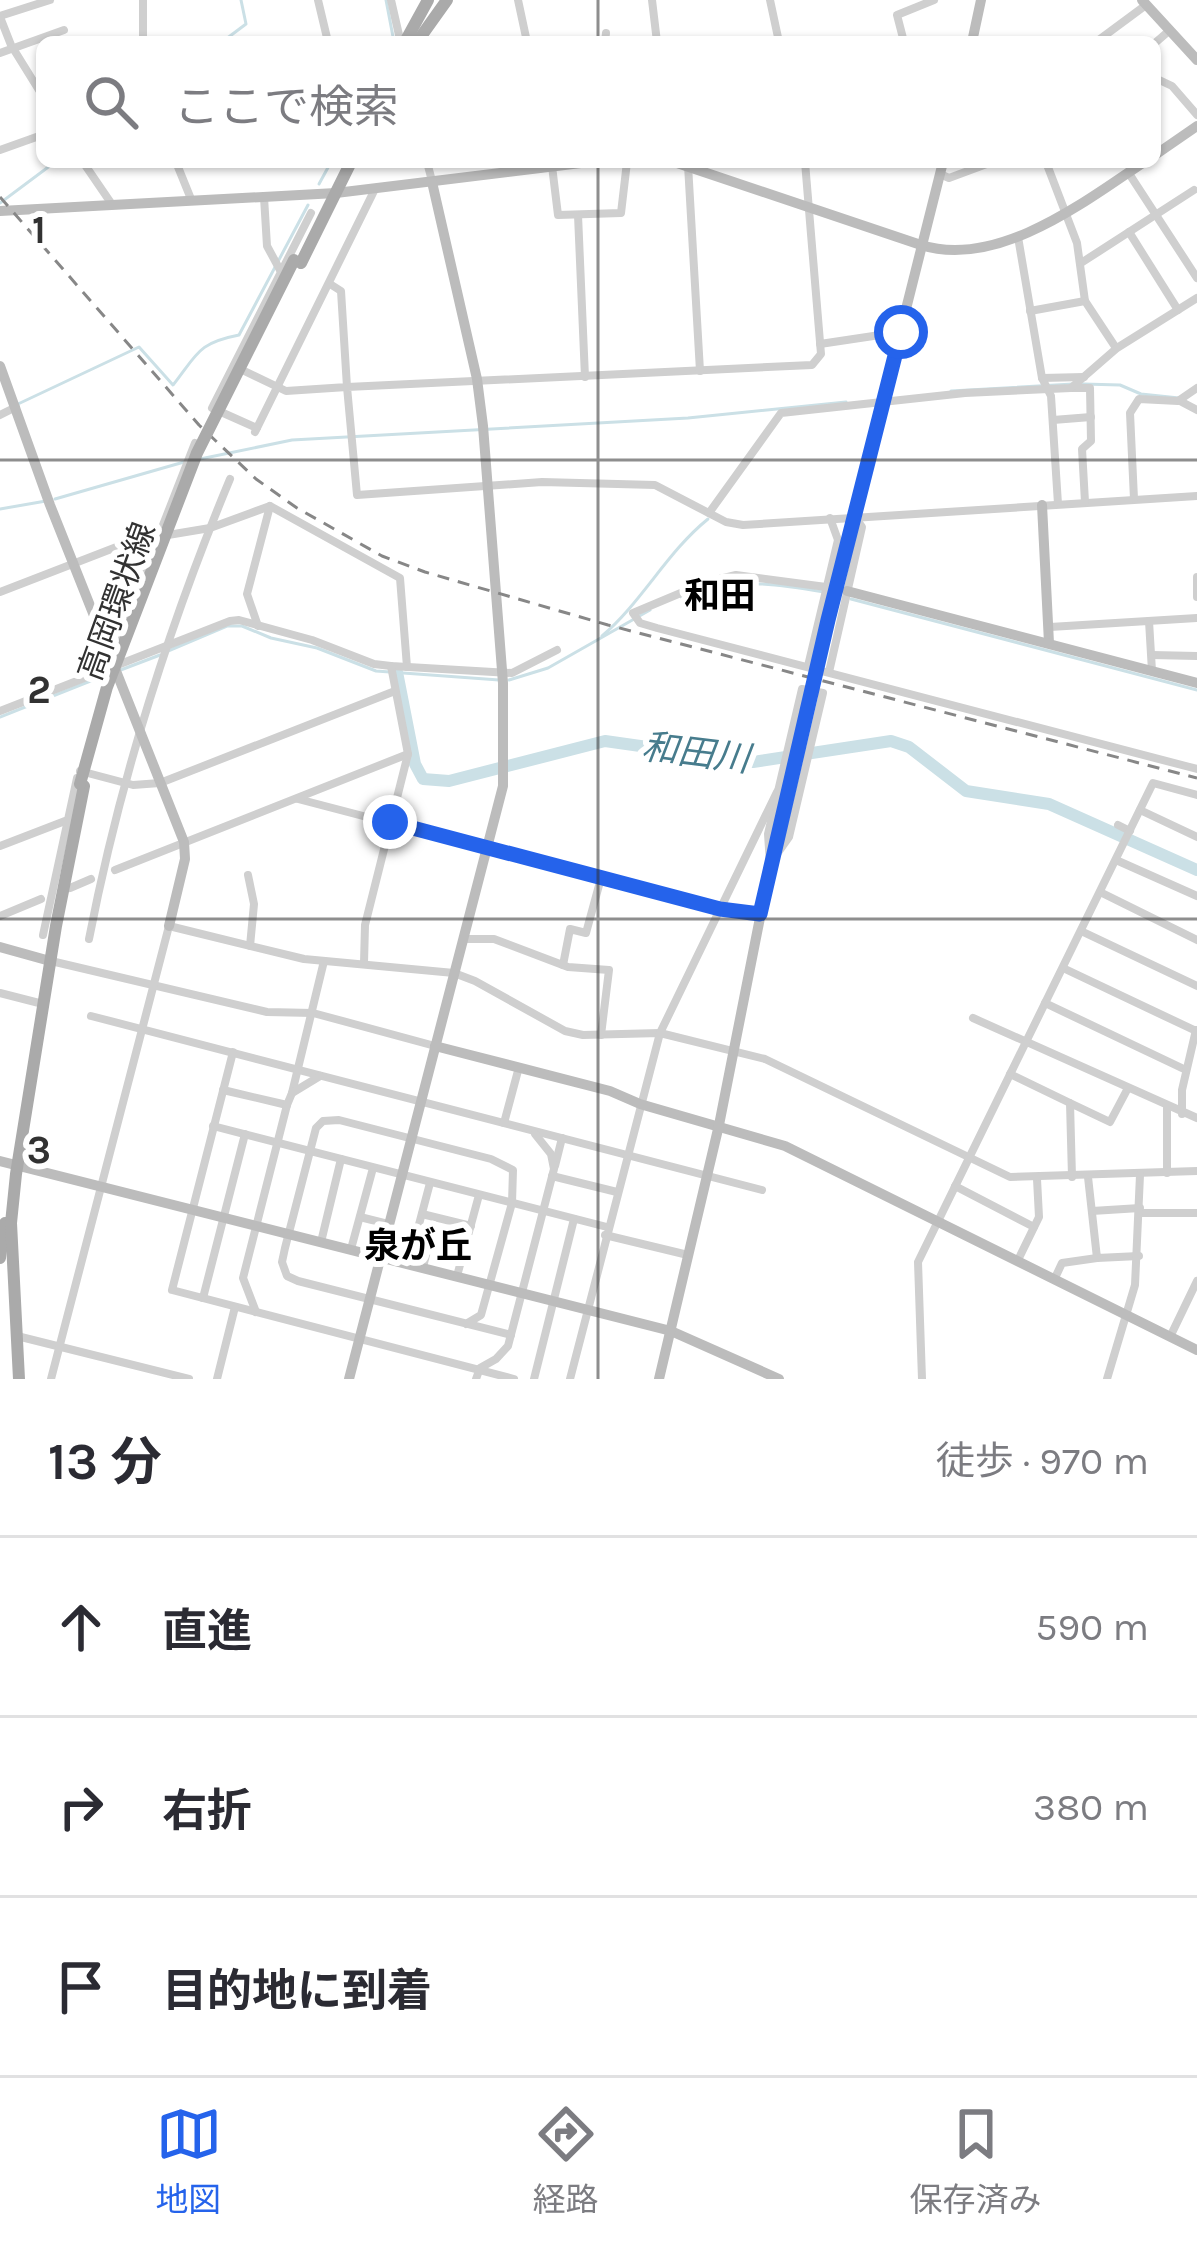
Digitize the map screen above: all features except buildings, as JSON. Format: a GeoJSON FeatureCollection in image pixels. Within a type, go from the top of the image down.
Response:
{"type":"FeatureCollection","features":[{"type":"Feature","properties":{"kind":"main road"},"geometry":{"type":"LineString","coordinates":[[403,36],[428,0]]}},
{"type":"Feature","properties":{"kind":"main road"},"geometry":{"type":"LineString","coordinates":[[421,36],[447,0]]}},
{"type":"Feature","properties":{"kind":"main road","name":"高岡環状線"},"geometry":{"type":"LineString","coordinates":[[0,1258],[10,1164],[47,960],[81,780],[107,686],[211,422],[345,168]]}},
{"type":"Feature","properties":{"kind":"main road","name":"高岡環状線"},"geometry":{"type":"LineString","coordinates":[[10,1164],[19,1379]]}},
{"type":"Feature","properties":{"kind":"street"},"geometry":{"type":"LineString","coordinates":[[36,79],[14,48],[0,16],[50,0]]}},
{"type":"Feature","properties":{"kind":"street"},"geometry":{"type":"LineString","coordinates":[[143,0],[143,36]]}},
{"type":"Feature","properties":{"kind":"street"},"geometry":{"type":"LineString","coordinates":[[319,0],[327,36]]}},
{"type":"Feature","properties":{"kind":"street"},"geometry":{"type":"LineString","coordinates":[[391,0],[401,36]]}},
{"type":"Feature","properties":{"kind":"street"},"geometry":{"type":"LineString","coordinates":[[518,0],[526,36]]}},
{"type":"Feature","properties":{"kind":"street"},"geometry":{"type":"LineString","coordinates":[[652,0],[656,36]]}},
{"type":"Feature","properties":{"kind":"street"},"geometry":{"type":"LineString","coordinates":[[770,0],[778,36]]}},
{"type":"Feature","properties":{"kind":"street"},"geometry":{"type":"LineString","coordinates":[[902,36],[898,13],[934,0]]}},
{"type":"Feature","properties":{"kind":"street"},"geometry":{"type":"LineString","coordinates":[[973,36],[981,0]]}},
{"type":"Feature","properties":{"kind":"street"},"geometry":{"type":"LineString","coordinates":[[1103,36],[1144,2],[1197,60]]}},
{"type":"Feature","properties":{"kind":"street"},"geometry":{"type":"LineString","coordinates":[[47,36],[64,30]]}},
{"type":"Feature","properties":{"kind":"street"},"geometry":{"type":"LineString","coordinates":[[1161,38],[1170,30]]}},
{"type":"Feature","properties":{"kind":"street"},"geometry":{"type":"LineString","coordinates":[[0,53],[36,40]]}},
{"type":"Feature","properties":{"kind":"street"},"geometry":{"type":"LineString","coordinates":[[1161,81],[1172,86],[1197,116]]}},
{"type":"Feature","properties":{"kind":"street"},"geometry":{"type":"LineString","coordinates":[[1161,151],[1197,126]]}},
{"type":"Feature","properties":{"kind":"street"},"geometry":{"type":"LineString","coordinates":[[0,150],[36,137]]}},
{"type":"Feature","properties":{"kind":"street"},"geometry":{"type":"LineString","coordinates":[[87,168],[110,203]]}},
{"type":"Feature","properties":{"kind":"street"},"geometry":{"type":"LineString","coordinates":[[178,168],[191,199]]}},
{"type":"Feature","properties":{"kind":"street"},"geometry":{"type":"LineString","coordinates":[[349,1379],[503,777],[503,678],[477,379],[429,168]]}},
{"type":"Feature","properties":{"kind":"street"},"geometry":{"type":"LineString","coordinates":[[0,212],[332,193],[527,168]]}},
{"type":"Feature","properties":{"kind":"street"},"geometry":{"type":"LineString","coordinates":[[548,168],[558,215],[621,213],[627,168]]}},
{"type":"Feature","properties":{"kind":"street"},"geometry":{"type":"LineString","coordinates":[[688,168],[700,371]]}},
{"type":"Feature","properties":{"kind":"street"},"geometry":{"type":"LineString","coordinates":[[697,168],[954,252],[1018,237],[1135,168]]}},
{"type":"Feature","properties":{"kind":"street"},"geometry":{"type":"LineString","coordinates":[[232,365],[286,391],[812,365],[821,355],[806,168]]}},
{"type":"Feature","properties":{"kind":"street"},"geometry":{"type":"LineString","coordinates":[[941,168],[949,178],[976,168]]}},
{"type":"Feature","properties":{"kind":"street"},"geometry":{"type":"LineString","coordinates":[[659,1379],[719,1125],[770,864],[941,168]]}},
{"type":"Feature","properties":{"kind":"street"},"geometry":{"type":"LineString","coordinates":[[1048,168],[1082,263],[1085,301],[1117,348]]}},
{"type":"Feature","properties":{"kind":"street"},"geometry":{"type":"LineString","coordinates":[[1129,172],[1197,278]]}},
{"type":"Feature","properties":{"kind":"street"},"geometry":{"type":"LineString","coordinates":[[311,213],[212,407],[256,430],[376,189]]}},
{"type":"Feature","properties":{"kind":"street"},"geometry":{"type":"LineString","coordinates":[[1082,263],[1194,190]]}},
{"type":"Feature","properties":{"kind":"street"},"geometry":{"type":"LineString","coordinates":[[264,197],[267,246],[280,271]]}},
{"type":"Feature","properties":{"kind":"street"},"geometry":{"type":"LineString","coordinates":[[578,215],[585,377]]}},
{"type":"Feature","properties":{"kind":"street"},"geometry":{"type":"LineString","coordinates":[[1129,232],[1178,310]]}},
{"type":"Feature","properties":{"kind":"street"},"geometry":{"type":"LineString","coordinates":[[1018,237],[1051,396],[1058,504]]}},
{"type":"Feature","properties":{"kind":"street"},"geometry":{"type":"LineString","coordinates":[[330,284],[341,291],[357,496],[486,484],[655,485],[742,525],[1197,496]]}},
{"type":"Feature","properties":{"kind":"street"},"geometry":{"type":"LineString","coordinates":[[1045,383],[1078,383],[1117,348],[1197,298]]}},
{"type":"Feature","properties":{"kind":"street"},"geometry":{"type":"LineString","coordinates":[[1030,310],[1085,301]]}},
{"type":"Feature","properties":{"kind":"street"},"geometry":{"type":"LineString","coordinates":[[820,344],[901,332]]}},
{"type":"Feature","properties":{"kind":"street"},"geometry":{"type":"LineString","coordinates":[[0,367],[111,664],[184,842],[185,860],[51,1379]]}},
{"type":"Feature","properties":{"kind":"street"},"geometry":{"type":"LineString","coordinates":[[709,513],[781,413],[1045,383],[1078,383],[1090,388],[1090,441],[1082,449],[1085,502]]}},
{"type":"Feature","properties":{"kind":"street"},"geometry":{"type":"LineString","coordinates":[[1134,499],[1130,413],[1139,399],[1181,399],[1197,388]]}},
{"type":"Feature","properties":{"kind":"street"},"geometry":{"type":"LineString","coordinates":[[1181,399],[1197,410]]}},
{"type":"Feature","properties":{"kind":"street"},"geometry":{"type":"LineString","coordinates":[[0,416],[18,407]]}},
{"type":"Feature","properties":{"kind":"street"},"geometry":{"type":"LineString","coordinates":[[1053,419],[1090,417]]}},
{"type":"Feature","properties":{"kind":"street"},"geometry":{"type":"LineString","coordinates":[[43,935],[66,820],[111,664],[195,442]]}},
{"type":"Feature","properties":{"kind":"street"},"geometry":{"type":"LineString","coordinates":[[89,938],[139,730],[230,479]]}},
{"type":"Feature","properties":{"kind":"street"},"geometry":{"type":"LineString","coordinates":[[1042,505],[1049,644]]}},
{"type":"Feature","properties":{"kind":"street"},"geometry":{"type":"LineString","coordinates":[[259,627],[247,594],[270,506]]}},
{"type":"Feature","properties":{"kind":"street"},"geometry":{"type":"LineString","coordinates":[[0,592],[132,541],[210,528],[270,506],[400,578],[407,668]]}},
{"type":"Feature","properties":{"kind":"street"},"geometry":{"type":"LineString","coordinates":[[829,672],[862,526],[854,516]]}},
{"type":"Feature","properties":{"kind":"street"},"geometry":{"type":"LineString","coordinates":[[808,666],[838,540],[830,518]]}},
{"type":"Feature","properties":{"kind":"street"},"geometry":{"type":"LineString","coordinates":[[825,591],[736,575],[669,596],[637,619],[1197,770]]}},
{"type":"Feature","properties":{"kind":"street"},"geometry":{"type":"LineString","coordinates":[[1197,577],[1197,597]]}},
{"type":"Feature","properties":{"kind":"street"},"geometry":{"type":"LineString","coordinates":[[846,595],[1197,683]]}},
{"type":"Feature","properties":{"kind":"street"},"geometry":{"type":"LineString","coordinates":[[1050,627],[1197,618]]}},
{"type":"Feature","properties":{"kind":"street"},"geometry":{"type":"LineString","coordinates":[[0,711],[230,621],[312,640],[392,671],[407,668],[503,678],[557,650]]}},
{"type":"Feature","properties":{"kind":"street"},"geometry":{"type":"LineString","coordinates":[[1149,621],[1152,671]]}},
{"type":"Feature","properties":{"kind":"street"},"geometry":{"type":"LineString","coordinates":[[818,622],[839,627]]}},
{"type":"Feature","properties":{"kind":"street"},"geometry":{"type":"LineString","coordinates":[[1152,655],[1197,656]]}},
{"type":"Feature","properties":{"kind":"street"},"geometry":{"type":"LineString","coordinates":[[364,964],[365,925],[409,754],[392,671]]}},
{"type":"Feature","properties":{"kind":"street"},"geometry":{"type":"LineString","coordinates":[[802,688],[823,693],[789,837],[770,864],[768,834],[802,688]]}},
{"type":"Feature","properties":{"kind":"street"},"geometry":{"type":"LineString","coordinates":[[81,780],[160,783],[395,691]]}},
{"type":"Feature","properties":{"kind":"street"},"geometry":{"type":"LineString","coordinates":[[115,870],[409,754]]}},
{"type":"Feature","properties":{"kind":"street"},"geometry":{"type":"LineString","coordinates":[[922,1379],[918,1262],[1153,783],[1197,794]]}},
{"type":"Feature","properties":{"kind":"street"},"geometry":{"type":"LineString","coordinates":[[570,1379],[660,1034],[777,792]]}},
{"type":"Feature","properties":{"kind":"street"},"geometry":{"type":"LineString","coordinates":[[298,799],[720,909],[760,914]]}},
{"type":"Feature","properties":{"kind":"street"},"geometry":{"type":"LineString","coordinates":[[1140,810],[1197,837]]}},
{"type":"Feature","properties":{"kind":"street"},"geometry":{"type":"LineString","coordinates":[[0,846],[66,820]]}},
{"type":"Feature","properties":{"kind":"street"},"geometry":{"type":"LineString","coordinates":[[1118,824],[1128,834]]}},
{"type":"Feature","properties":{"kind":"street"},"geometry":{"type":"LineString","coordinates":[[1116,860],[1197,896]]}},
{"type":"Feature","properties":{"kind":"street"},"geometry":{"type":"LineString","coordinates":[[248,874],[254,904],[250,946]]}},
{"type":"Feature","properties":{"kind":"street"},"geometry":{"type":"LineString","coordinates":[[563,965],[570,929],[586,933],[601,878]]}},
{"type":"Feature","properties":{"kind":"street"},"geometry":{"type":"LineString","coordinates":[[70,888],[91,879]]}},
{"type":"Feature","properties":{"kind":"street"},"geometry":{"type":"LineString","coordinates":[[1100,892],[1197,940]]}},
{"type":"Feature","properties":{"kind":"street"},"geometry":{"type":"LineString","coordinates":[[0,916],[41,899]]}},
{"type":"Feature","properties":{"kind":"street"},"geometry":{"type":"LineString","coordinates":[[169,926],[324,961],[454,974],[565,1031],[660,1034],[764,1059],[1010,1177],[1197,1171]]}},
{"type":"Feature","properties":{"kind":"street"},"geometry":{"type":"LineString","coordinates":[[1081,931],[1197,986]]}},
{"type":"Feature","properties":{"kind":"street"},"geometry":{"type":"LineString","coordinates":[[463,940],[494,939],[563,965],[609,970],[601,1035]]}},
{"type":"Feature","properties":{"kind":"street"},"geometry":{"type":"LineString","coordinates":[[0,947],[267,1012],[313,1013],[610,1091],[719,1125],[816,1158],[1197,1350]]}},
{"type":"Feature","properties":{"kind":"street"},"geometry":{"type":"LineString","coordinates":[[256,1312],[243,1278],[324,961]]}},
{"type":"Feature","properties":{"kind":"street"},"geometry":{"type":"LineString","coordinates":[[1063,968],[1197,1030],[1186,1070],[1182,1114]]}},
{"type":"Feature","properties":{"kind":"street"},"geometry":{"type":"LineString","coordinates":[[0,994],[40,1004]]}},
{"type":"Feature","properties":{"kind":"street"},"geometry":{"type":"LineString","coordinates":[[1045,1004],[1186,1070]]}},
{"type":"Feature","properties":{"kind":"street"},"geometry":{"type":"LineString","coordinates":[[91,1016],[762,1190]]}},
{"type":"Feature","properties":{"kind":"street"},"geometry":{"type":"LineString","coordinates":[[973,1018],[1197,1118]]}},
{"type":"Feature","properties":{"kind":"street"},"geometry":{"type":"LineString","coordinates":[[233,1052],[172,1290],[514,1379]]}},
{"type":"Feature","properties":{"kind":"street"},"geometry":{"type":"LineString","coordinates":[[504,1123],[519,1066]]}},
{"type":"Feature","properties":{"kind":"street"},"geometry":{"type":"LineString","coordinates":[[1010,1074],[1110,1122],[1128,1088]]}},
{"type":"Feature","properties":{"kind":"street"},"geometry":{"type":"LineString","coordinates":[[292,1093],[321,1076]]}},
{"type":"Feature","properties":{"kind":"street"},"geometry":{"type":"LineString","coordinates":[[223,1090],[287,1105]]}},
{"type":"Feature","properties":{"kind":"street"},"geometry":{"type":"LineString","coordinates":[[1070,1103],[1072,1178]]}},
{"type":"Feature","properties":{"kind":"street"},"geometry":{"type":"LineString","coordinates":[[1167,1108],[1167,1172]]}},
{"type":"Feature","properties":{"kind":"street"},"geometry":{"type":"LineString","coordinates":[[466,1324],[481,1315],[512,1203],[515,1179],[508,1165],[332,1119],[316,1128],[282,1262],[287,1276],[369,1299],[466,1324],[511,1335]]}},
{"type":"Feature","properties":{"kind":"street"},"geometry":{"type":"LineString","coordinates":[[213,1126],[543,1210],[688,1255]]}},
{"type":"Feature","properties":{"kind":"street"},"geometry":{"type":"LineString","coordinates":[[530,1130],[543,1141],[553,1172]]}},
{"type":"Feature","properties":{"kind":"street"},"geometry":{"type":"LineString","coordinates":[[203,1298],[245,1134]]}},
{"type":"Feature","properties":{"kind":"street"},"geometry":{"type":"LineString","coordinates":[[476,1379],[480,1368],[508,1346],[562,1138]]}},
{"type":"Feature","properties":{"kind":"street"},"geometry":{"type":"LineString","coordinates":[[321,1242],[341,1159]]}},
{"type":"Feature","properties":{"kind":"street"},"geometry":{"type":"LineString","coordinates":[[10,1164],[670,1331],[779,1379]]}},
{"type":"Feature","properties":{"kind":"street"},"geometry":{"type":"LineString","coordinates":[[351,1249],[373,1168]]}},
{"type":"Feature","properties":{"kind":"street"},"geometry":{"type":"LineString","coordinates":[[553,1172],[617,1192]]}},
{"type":"Feature","properties":{"kind":"street"},"geometry":{"type":"LineString","coordinates":[[1107,1379],[1139,1256],[1140,1175]]}},
{"type":"Feature","properties":{"kind":"street"},"geometry":{"type":"LineString","coordinates":[[1088,1177],[1097,1258]]}},
{"type":"Feature","properties":{"kind":"street"},"geometry":{"type":"LineString","coordinates":[[1018,1260],[1040,1216],[1037,1179]]}},
{"type":"Feature","properties":{"kind":"street"},"geometry":{"type":"LineString","coordinates":[[423,1268],[430,1243],[428,1235],[417,1232],[430,1183]]}},
{"type":"Feature","properties":{"kind":"street"},"geometry":{"type":"LineString","coordinates":[[955,1186],[1034,1227]]}},
{"type":"Feature","properties":{"kind":"street"},"geometry":{"type":"LineString","coordinates":[[458,1276],[479,1195]]}},
{"type":"Feature","properties":{"kind":"street"},"geometry":{"type":"LineString","coordinates":[[1092,1211],[1197,1214]]}},
{"type":"Feature","properties":{"kind":"street"},"geometry":{"type":"LineString","coordinates":[[422,1214],[471,1226]]}},
{"type":"Feature","properties":{"kind":"street"},"geometry":{"type":"LineString","coordinates":[[360,1217],[388,1224]]}},
{"type":"Feature","properties":{"kind":"street"},"geometry":{"type":"LineString","coordinates":[[534,1379],[574,1219]]}},
{"type":"Feature","properties":{"kind":"street"},"geometry":{"type":"LineString","coordinates":[[1054,1278],[1062,1263],[1139,1256]]}},
{"type":"Feature","properties":{"kind":"street"},"geometry":{"type":"LineString","coordinates":[[1170,1337],[1197,1281]]}},
{"type":"Feature","properties":{"kind":"street"},"geometry":{"type":"LineString","coordinates":[[217,1379],[236,1306]]}},
{"type":"Feature","properties":{"kind":"street"},"geometry":{"type":"LineString","coordinates":[[16,1336],[189,1379]]}},
{"type":"Feature","properties":{"kind":"waterway"},"geometry":{"type":"LineString","coordinates":[[230,36],[246,24],[241,0]]}},
{"type":"Feature","properties":{"kind":"waterway"},"geometry":{"type":"LineString","coordinates":[[386,0],[393,36]]}},
{"type":"Feature","properties":{"kind":"waterway"},"geometry":{"type":"LineString","coordinates":[[0,203],[47,168]]}},
{"type":"Feature","properties":{"kind":"waterway"},"geometry":{"type":"LineString","coordinates":[[319,184],[328,168]]}},
{"type":"Feature","properties":{"kind":"waterway"},"geometry":{"type":"LineString","coordinates":[[18,404],[139,347],[173,385],[207,346],[239,335],[308,205]]}},
{"type":"Feature","properties":{"kind":"waterway"},"geometry":{"type":"LineString","coordinates":[[951,391],[1073,384]]}},
{"type":"Feature","properties":{"kind":"waterway"},"geometry":{"type":"LineString","coordinates":[[1083,384],[1120,385],[1141,394],[1179,398]]}},
{"type":"Feature","properties":{"kind":"waterway"},"geometry":{"type":"LineString","coordinates":[[200,459],[292,440],[688,418],[846,402]]}},
{"type":"Feature","properties":{"kind":"waterway"},"geometry":{"type":"LineString","coordinates":[[55,499],[184,462]]}},
{"type":"Feature","properties":{"kind":"waterway"},"geometry":{"type":"LineString","coordinates":[[0,509],[46,501]]}},
{"type":"Feature","properties":{"kind":"waterway"},"geometry":{"type":"LineString","coordinates":[[602,636],[708,519]]}},
{"type":"Feature","properties":{"kind":"waterway"},"geometry":{"type":"LineString","coordinates":[[681,597],[752,584],[824,592]]}},
{"type":"Feature","properties":{"kind":"waterway"},"geometry":{"type":"LineString","coordinates":[[851,599],[1197,690]]}},
{"type":"Feature","properties":{"kind":"waterway"},"geometry":{"type":"LineString","coordinates":[[509,680],[548,668],[650,610]]}},
{"type":"Feature","properties":{"kind":"waterway"},"geometry":{"type":"LineString","coordinates":[[168,651],[227,626],[242,626],[376,671],[499,680]]}},
{"type":"Feature","properties":{"kind":"waterway"},"geometry":{"type":"LineString","coordinates":[[118,671],[160,655]]}},
{"type":"Feature","properties":{"kind":"waterway","name":"和田川"},"geometry":{"type":"LineString","coordinates":[[397,672],[415,764],[423,779],[449,781],[605,741],[753,762],[891,741],[909,747],[966,791],[1049,804],[1197,870]]}},
{"type":"Feature","properties":{"kind":"waterway"},"geometry":{"type":"LineString","coordinates":[[0,717],[103,676]]}},
{"type":"Feature","properties":{"kind":"railway"},"geometry":{"type":"LineString","coordinates":[[0,197],[199,425],[256,479],[382,556],[608,625],[1197,778]]}},
{"type":"Feature","properties":{"kind":"district","name":"和田"},"geometry":{"type":"Point","coordinates":[720,595]}},
{"type":"Feature","properties":{"kind":"district","name":"泉が丘"},"geometry":{"type":"Point","coordinates":[418,1245]}},
{"type":"Feature","properties":{"kind":"route"},"geometry":{"type":"LineString","coordinates":[[390,822],[720,909],[760,914],[901,332]]}}]}
